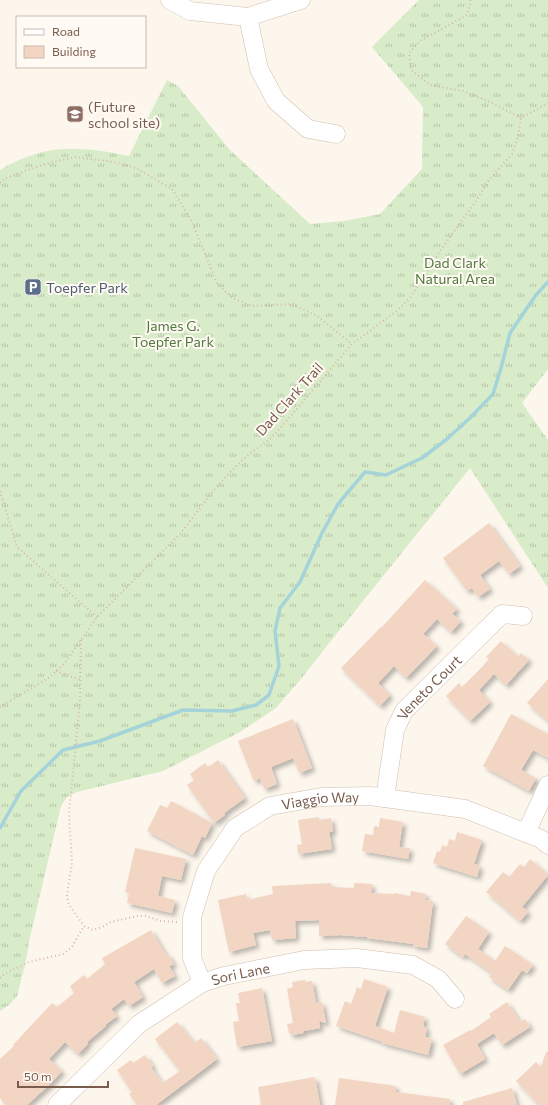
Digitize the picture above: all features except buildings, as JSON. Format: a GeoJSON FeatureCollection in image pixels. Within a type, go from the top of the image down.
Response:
{"type":"FeatureCollection","features":[{"type":"Feature","properties":{"kind":"street"},"geometry":{"type":"LineString","coordinates":[[170,0],[190,11],[248,17],[301,0]]}},
{"type":"Feature","properties":{"kind":"street"},"geometry":{"type":"LineString","coordinates":[[248,17],[259,69],[276,101],[308,129],[336,134]]}},
{"type":"Feature","properties":{"kind":"street","name":"Veneto Court"},"geometry":{"type":"LineString","coordinates":[[385,798],[395,730],[404,711],[502,614],[523,616]]}},
{"type":"Feature","properties":{"kind":"street"},"geometry":{"type":"LineString","coordinates":[[526,833],[548,785]]}},
{"type":"Feature","properties":{"kind":"street","name":"Viaggio Way"},"geometry":{"type":"LineString","coordinates":[[202,983],[192,958],[192,917],[206,871],[235,828],[270,806],[321,797],[370,796],[466,809],[540,839],[548,845]]}},
{"type":"Feature","properties":{"kind":"street","name":"Sori Lane"},"geometry":{"type":"LineString","coordinates":[[57,1105],[139,1024],[202,983],[224,976],[304,960],[357,958],[413,965],[438,979],[455,999]]}},
{"type":"Feature","properties":{"kind":"path"},"geometry":{"type":"LineString","coordinates":[[470,0],[471,2],[467,15],[420,41],[409,53],[411,70],[430,85],[463,91],[488,101],[521,118],[548,103]]}},
{"type":"Feature","properties":{"kind":"path","name":"Dad Clark Trail"},"geometry":{"type":"LineString","coordinates":[[0,707],[50,677],[64,664],[97,617],[180,534],[214,490],[231,471],[249,454],[269,440],[352,344],[394,314],[410,298],[440,251],[476,201],[489,180],[512,154],[518,137],[521,118]]}},
{"type":"Feature","properties":{"kind":"path"},"geometry":{"type":"LineString","coordinates":[[0,183],[6,178],[42,165],[75,158],[114,162],[136,168],[172,188],[191,220],[217,283],[232,298],[251,306],[292,304],[317,316],[352,344]]}},
{"type":"Feature","properties":{"kind":"path"},"geometry":{"type":"LineString","coordinates":[[0,491],[17,547],[97,617]]}},
{"type":"Feature","properties":{"kind":"path"},"geometry":{"type":"LineString","coordinates":[[81,640],[80,700],[68,822],[72,863],[67,895],[69,905],[84,926],[93,930],[111,922],[137,916],[146,916],[161,921],[180,923]]}},
{"type":"Feature","properties":{"kind":"path"},"geometry":{"type":"LineString","coordinates":[[56,671],[81,680]]}},
{"type":"Feature","properties":{"kind":"path"},"geometry":{"type":"LineString","coordinates":[[0,978],[6,973],[29,962],[63,954],[72,947],[84,926]]}},
{"type":"Feature","properties":{"kind":"green space"},"geometry":{"type":"Polygon","coordinates":[[[419,0],[548,0],[548,369],[522,403],[548,440],[548,588],[470,468],[301,679],[276,708],[240,732],[163,771],[77,792],[67,797],[61,806],[17,996],[10,1004],[0,1011],[0,170],[16,161],[32,155],[63,149],[94,150],[129,156],[167,80],[178,86],[229,149],[310,224],[344,221],[380,214],[422,169],[423,107],[372,47],[419,0]]]}},
{"type":"Feature","properties":{"kind":"waterway"},"geometry":{"type":"LineString","coordinates":[[0,828],[21,791],[63,750],[100,741],[183,710],[232,711],[256,705],[269,695],[279,666],[275,631],[280,608],[300,582],[322,533],[338,504],[365,472],[386,475],[422,458],[447,439],[493,394],[510,333],[536,295],[548,282]]}},
{"type":"Feature","properties":{"kind":"place","name":"(Future school site)"},"geometry":{"type":"Point","coordinates":[75,114]}},
{"type":"Feature","properties":{"kind":"place","name":"Toepfer Park"},"geometry":{"type":"Point","coordinates":[33,287]}},
{"type":"Feature","properties":{"kind":"park label","name":"Dad Clark Natural Area"},"geometry":{"type":"Point","coordinates":[455,270]}},
{"type":"Feature","properties":{"kind":"park label","name":"James G. Toepfer Park"},"geometry":{"type":"Point","coordinates":[173,334]}}]}
